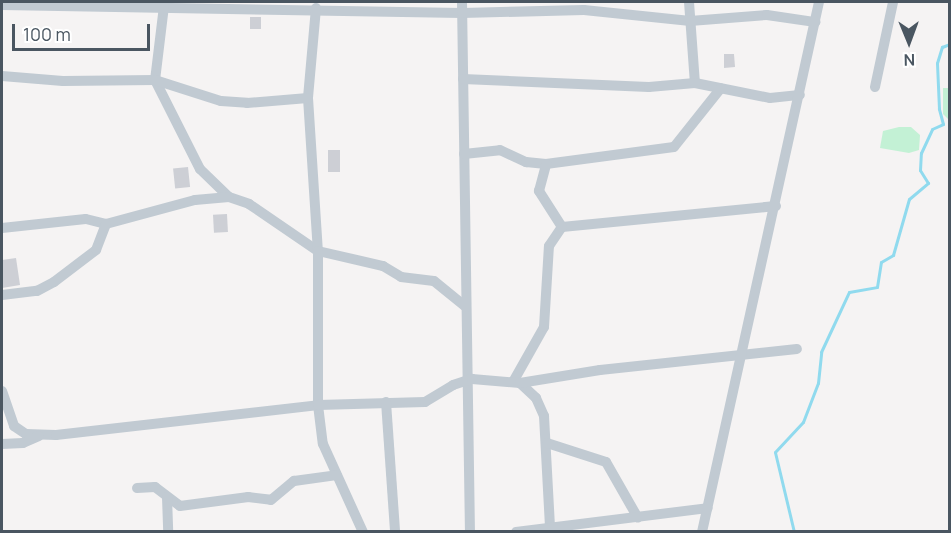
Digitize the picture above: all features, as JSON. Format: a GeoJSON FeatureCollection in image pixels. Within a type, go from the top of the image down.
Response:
{"type":"FeatureCollection","features":[{"type":"Feature","properties":{"kind":"street"},"geometry":{"type":"LineString","coordinates":[[689,2],[695,82]]}},
{"type":"Feature","properties":{"kind":"street"},"geometry":{"type":"LineString","coordinates":[[702,531],[744,355],[819,2]]}},
{"type":"Feature","properties":{"kind":"street"},"geometry":{"type":"LineString","coordinates":[[875,87],[893,2]]}},
{"type":"Feature","properties":{"kind":"street"},"geometry":{"type":"LineString","coordinates":[[2,5],[86,3],[164,6],[260,4],[316,8],[462,7],[584,10],[690,21],[767,15],[815,22]]}},
{"type":"Feature","properties":{"kind":"street"},"geometry":{"type":"LineString","coordinates":[[164,6],[155,80],[200,169],[229,197]]}},
{"type":"Feature","properties":{"kind":"street"},"geometry":{"type":"LineString","coordinates":[[462,7],[470,531]]}},
{"type":"Feature","properties":{"kind":"street"},"geometry":{"type":"LineString","coordinates":[[316,8],[308,98],[318,251],[318,405],[323,444],[363,531]]}},
{"type":"Feature","properties":{"kind":"street"},"geometry":{"type":"LineString","coordinates":[[2,76],[63,81],[155,80],[221,101],[247,103],[308,98]]}},
{"type":"Feature","properties":{"kind":"street"},"geometry":{"type":"LineString","coordinates":[[463,79],[649,87],[695,82],[770,98],[800,95]]}},
{"type":"Feature","properties":{"kind":"street"},"geometry":{"type":"LineString","coordinates":[[464,154],[500,150],[526,162],[546,164],[674,147],[721,88]]}},
{"type":"Feature","properties":{"kind":"street"},"geometry":{"type":"LineString","coordinates":[[546,164],[539,191],[562,227]]}},
{"type":"Feature","properties":{"kind":"street"},"geometry":{"type":"LineString","coordinates":[[2,228],[86,219],[106,224],[195,200],[229,197],[249,204],[318,251],[383,266],[401,277],[434,281],[466,307]]}},
{"type":"Feature","properties":{"kind":"street"},"geometry":{"type":"LineString","coordinates":[[562,227],[776,206]]}},
{"type":"Feature","properties":{"kind":"street"},"geometry":{"type":"LineString","coordinates":[[2,296],[37,291],[54,282],[96,250],[106,224]]}},
{"type":"Feature","properties":{"kind":"street"},"geometry":{"type":"LineString","coordinates":[[517,383],[544,327],[549,246],[562,227]]}},
{"type":"Feature","properties":{"kind":"street"},"geometry":{"type":"LineString","coordinates":[[2,391],[14,426],[26,434],[42,435],[318,405],[425,402],[467,381],[517,383],[600,370],[798,349]]}},
{"type":"Feature","properties":{"kind":"street"},"geometry":{"type":"LineString","coordinates":[[517,383],[536,398],[544,416],[550,528]]}},
{"type":"Feature","properties":{"kind":"street"},"geometry":{"type":"LineString","coordinates":[[386,402],[395,531]]}},
{"type":"Feature","properties":{"kind":"street"},"geometry":{"type":"LineString","coordinates":[[2,444],[23,443],[42,435]]}},
{"type":"Feature","properties":{"kind":"street"},"geometry":{"type":"LineString","coordinates":[[547,443],[606,462],[638,518]]}},
{"type":"Feature","properties":{"kind":"street"},"geometry":{"type":"LineString","coordinates":[[137,488],[155,487],[180,506],[248,497],[265,501],[294,481],[337,476]]}},
{"type":"Feature","properties":{"kind":"street"},"geometry":{"type":"LineString","coordinates":[[167,497],[168,531]]}},
{"type":"Feature","properties":{"kind":"street"},"geometry":{"type":"LineString","coordinates":[[516,531],[708,508]]}},
{"type":"Feature","properties":{"kind":"green space"},"geometry":{"type":"Polygon","coordinates":[[[943,88],[949,88],[949,120],[943,114],[943,88]]]}},
{"type":"Feature","properties":{"kind":"green space"},"geometry":{"type":"Polygon","coordinates":[[[911,127],[920,135],[919,150],[909,153],[880,148],[883,131],[911,127]]]}},
{"type":"Feature","properties":{"kind":"building"},"geometry":{"type":"Polygon","coordinates":[[[250,17],[261,17],[261,29],[250,29],[250,17]]]}},
{"type":"Feature","properties":{"kind":"building"},"geometry":{"type":"Polygon","coordinates":[[[724,54],[734,54],[735,67],[724,68],[724,54]]]}},
{"type":"Feature","properties":{"kind":"building"},"geometry":{"type":"Polygon","coordinates":[[[328,150],[340,150],[340,172],[328,172],[328,150]]]}},
{"type":"Feature","properties":{"kind":"building"},"geometry":{"type":"Polygon","coordinates":[[[188,167],[190,187],[175,188],[173,169],[188,167]]]}},
{"type":"Feature","properties":{"kind":"building"},"geometry":{"type":"Polygon","coordinates":[[[227,214],[228,232],[214,233],[213,215],[227,214]]]}},
{"type":"Feature","properties":{"kind":"building"},"geometry":{"type":"Polygon","coordinates":[[[16,258],[20,285],[2,288],[2,260],[16,258]]]}},
{"type":"Feature","properties":{"kind":"waterway"},"geometry":{"type":"LineString","coordinates":[[794,532],[775,452],[803,422],[818,383],[821,352],[849,292],[877,287],[881,262],[893,255],[909,199],[928,183],[920,170],[921,153],[932,129],[943,124],[939,109],[937,63],[942,47],[950,44]]}}]}
